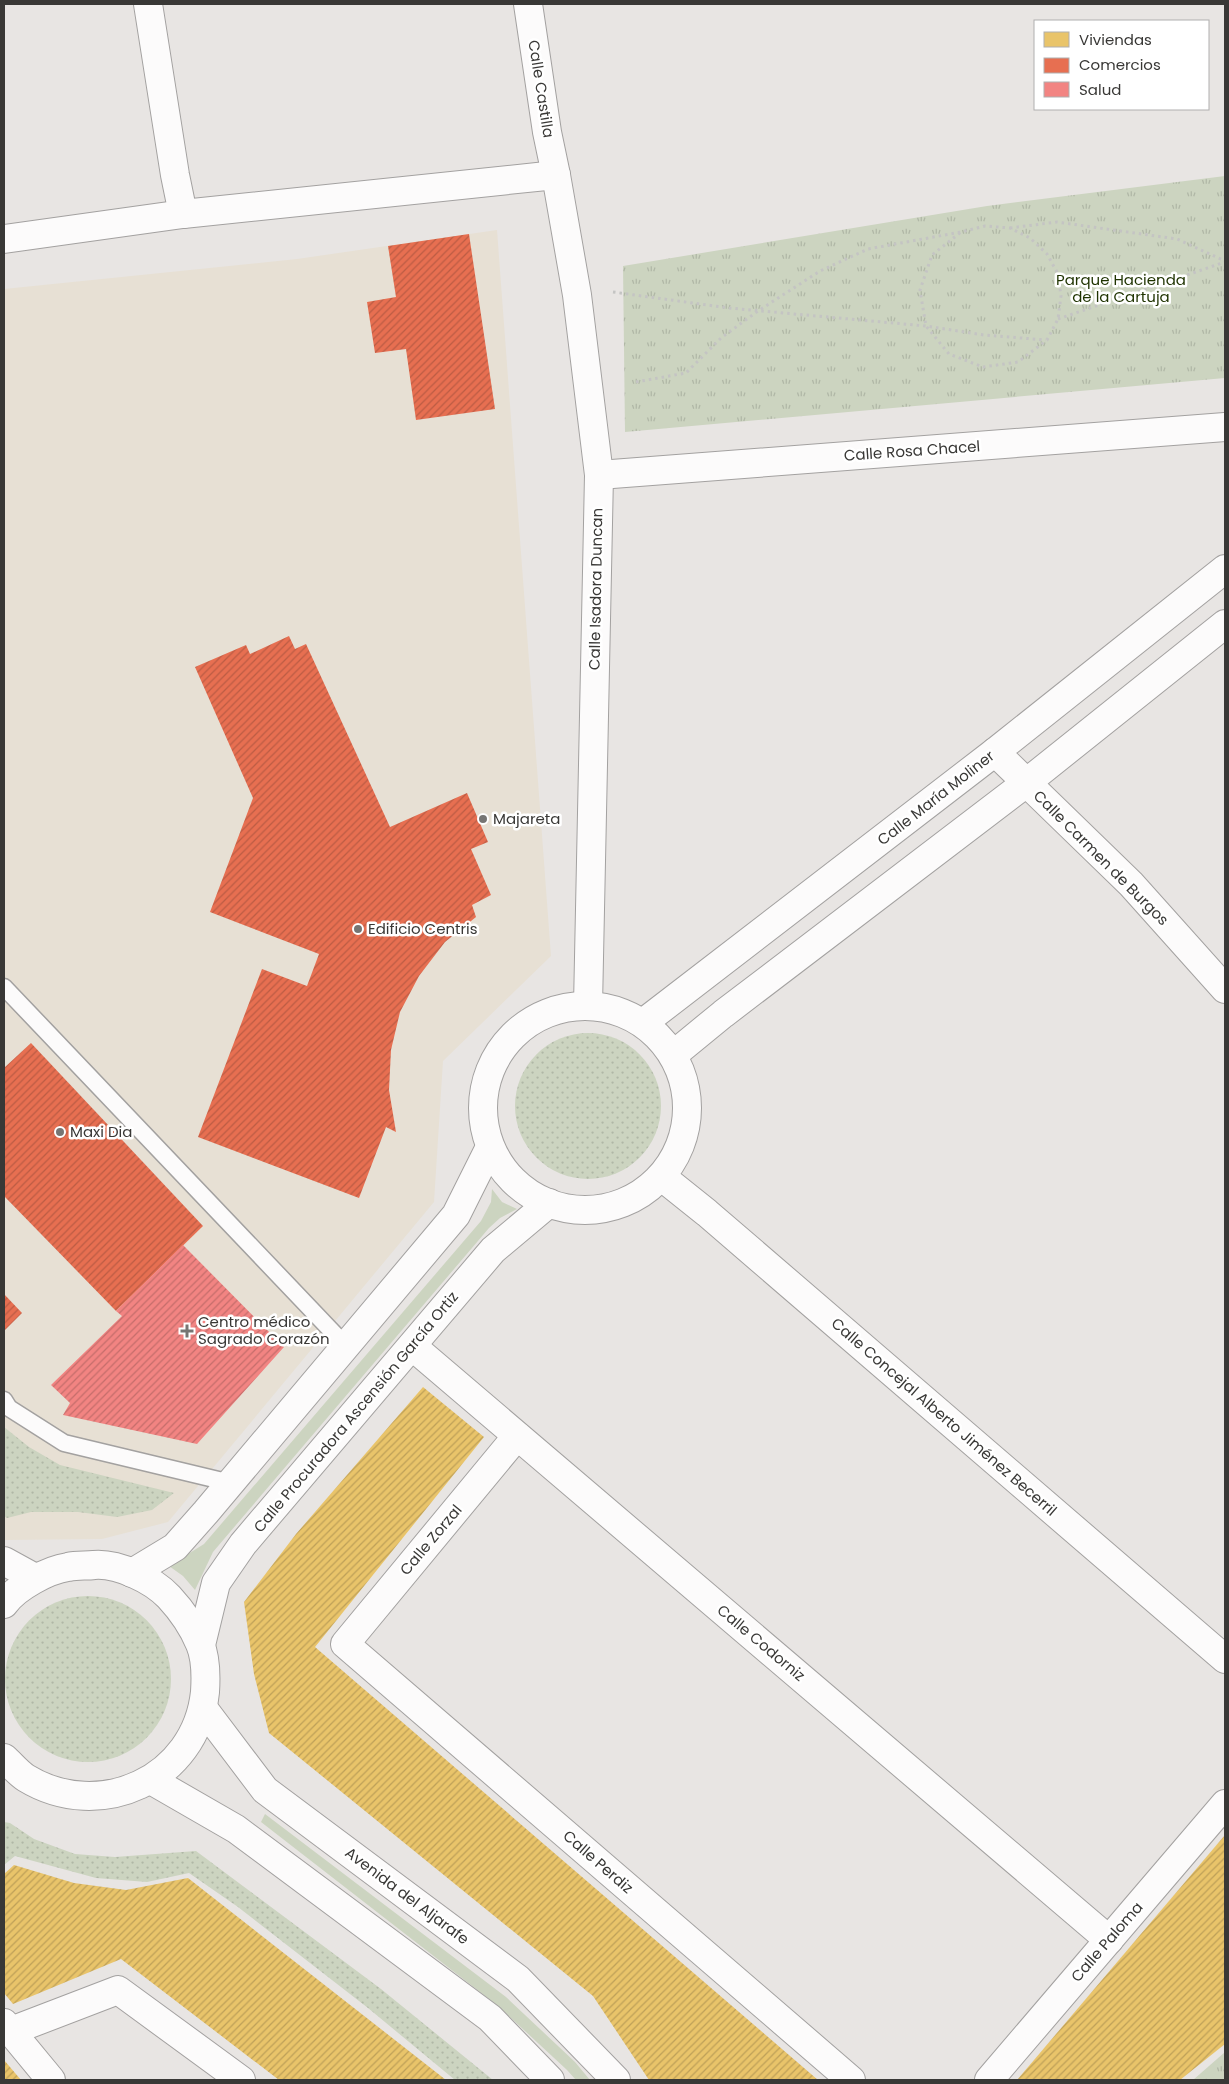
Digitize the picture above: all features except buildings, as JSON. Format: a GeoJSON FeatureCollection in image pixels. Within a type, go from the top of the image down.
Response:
{"type":"FeatureCollection","features":[{"type":"Feature","properties":{"kind":"street"},"geometry":{"type":"LineString","coordinates":[[148,4],[174,175],[183,214]]}},
{"type":"Feature","properties":{"kind":"street","name":"Calle Castilla"},"geometry":{"type":"LineString","coordinates":[[528,4],[547,132],[556,175]]}},
{"type":"Feature","properties":{"kind":"street"},"geometry":{"type":"LineString","coordinates":[[4,239],[183,214],[556,175]]}},
{"type":"Feature","properties":{"kind":"street","name":"Calle Isadora Duncan"},"geometry":{"type":"LineString","coordinates":[[556,175],[577,296],[599,475],[588,1006]]}},
{"type":"Feature","properties":{"kind":"street","name":"Calle Rosa Chacel"},"geometry":{"type":"LineString","coordinates":[[599,475],[1225,427]]}},
{"type":"Feature","properties":{"kind":"street","name":"Calle María Moliner"},"geometry":{"type":"LineString","coordinates":[[643,1023],[995,752],[1225,569]]}},
{"type":"Feature","properties":{"kind":"street"},"geometry":{"type":"LineString","coordinates":[[673,1055],[723,1014],[1026,783],[1225,624]]}},
{"type":"Feature","properties":{"kind":"street","name":"Calle Carmen de Burgos"},"geometry":{"type":"LineString","coordinates":[[995,752],[1131,884],[1225,989]]}},
{"type":"Feature","properties":{"kind":"street"},"geometry":{"type":"LineString","coordinates":[[588,1006],[617,1010],[643,1023],[660,1038],[673,1055],[686,1085],[687,1118],[680,1149],[662,1177],[638,1196],[610,1208],[579,1210],[549,1203],[525,1190],[504,1171],[490,1146],[483,1113],[487,1080],[501,1049],[524,1025],[555,1010],[588,1006]]}},
{"type":"Feature","properties":{"kind":"street"},"geometry":{"type":"LineString","coordinates":[[132,1572],[175,1547],[231,1483],[456,1215],[490,1146]]}},
{"type":"Feature","properties":{"kind":"street","name":"Calle Concejal Alberto Jiménez Becerril"},"geometry":{"type":"LineString","coordinates":[[662,1177],[707,1213],[1225,1658]]}},
{"type":"Feature","properties":{"kind":"street","name":"Calle Procuradora Ascensión García Ortiz"},"geometry":{"type":"LineString","coordinates":[[201,1645],[216,1583],[243,1544],[494,1250],[549,1203]]}},
{"type":"Feature","properties":{"kind":"street","name":"Calle Codorniz"},"geometry":{"type":"LineString","coordinates":[[412,1346],[1109,1940]]}},
{"type":"Feature","properties":{"kind":"street","name":"Calle Zorzal"},"geometry":{"type":"LineString","coordinates":[[345,1644],[517,1436]]}},
{"type":"Feature","properties":{"kind":"street"},"geometry":{"type":"LineString","coordinates":[[4,1561],[35,1578]]}},
{"type":"Feature","properties":{"kind":"street"},"geometry":{"type":"LineString","coordinates":[[4,1604],[8,1598],[35,1578],[66,1567],[100,1565],[132,1572],[162,1590],[186,1615],[201,1645],[206,1676],[203,1708],[192,1736],[175,1761],[151,1780],[121,1793],[88,1796],[56,1791],[26,1777],[4,1758]]}},
{"type":"Feature","properties":{"kind":"street","name":"Calle Perdiz"},"geometry":{"type":"LineString","coordinates":[[345,1644],[851,2080]]}},
{"type":"Feature","properties":{"kind":"street","name":"Avenida del Aljarafe"},"geometry":{"type":"LineString","coordinates":[[203,1708],[265,1790],[518,1979],[616,2080]]}},
{"type":"Feature","properties":{"kind":"street"},"geometry":{"type":"LineString","coordinates":[[151,1780],[236,1829],[482,2012],[550,2080]]}},
{"type":"Feature","properties":{"kind":"street","name":"Calle Paloma"},"geometry":{"type":"LineString","coordinates":[[989,2080],[1225,1804]]}},
{"type":"Feature","properties":{"kind":"street"},"geometry":{"type":"LineString","coordinates":[[51,2080],[7,2027],[118,1990],[241,2080]]}},
{"type":"Feature","properties":{"kind":"lane"},"geometry":{"type":"LineString","coordinates":[[4,987],[346,1346]]}},
{"type":"Feature","properties":{"kind":"lane"},"geometry":{"type":"LineString","coordinates":[[4,1400],[9,1408],[64,1443],[231,1483]]}},
{"type":"Feature","properties":{"kind":"path"},"geometry":{"type":"LineString","coordinates":[[636,382],[686,373],[721,338],[758,311],[820,272],[868,249],[985,226],[1010,228],[1056,222],[1177,238],[1225,262]]}},
{"type":"Feature","properties":{"kind":"path"},"geometry":{"type":"LineString","coordinates":[[961,232],[932,255],[920,290],[926,326],[949,354],[982,367],[1018,362],[1047,340],[1058,319],[1061,296],[1058,274],[1047,254],[1030,238],[1010,228]]}},
{"type":"Feature","properties":{"kind":"path"},"geometry":{"type":"LineString","coordinates":[[1058,319],[1225,262]]}},
{"type":"Feature","properties":{"kind":"path"},"geometry":{"type":"LineString","coordinates":[[613,292],[758,311],[926,326],[984,335],[1047,340]]}},
{"type":"Feature","properties":{"kind":"shaded area"},"geometry":{"type":"Polygon","coordinates":[[[497,230],[551,956],[443,1061],[434,1202],[168,1522],[102,1539],[4,1540],[4,289],[297,259],[497,230]]]}},
{"type":"Feature","properties":{"kind":"green space","name":"Parque Hacienda de la Cartuja"},"geometry":{"type":"Polygon","coordinates":[[[1225,176],[1225,378],[625,432],[623,266],[987,206],[1225,176]]]}},
{"type":"Feature","properties":{"kind":"green space"},"geometry":{"type":"Polygon","coordinates":[[[588,1033],[616,1039],[640,1054],[655,1078],[661,1106],[655,1134],[640,1158],[616,1173],[588,1179],[560,1173],[536,1158],[521,1134],[515,1106],[521,1078],[536,1054],[560,1039],[588,1033]]]}},
{"type":"Feature","properties":{"kind":"green space"},"geometry":{"type":"Polygon","coordinates":[[[492,1189],[502,1202],[517,1209],[500,1218],[489,1228],[213,1552],[195,1590],[183,1576],[169,1566],[204,1544],[481,1221],[491,1202],[492,1189]]]}},
{"type":"Feature","properties":{"kind":"green space"},"geometry":{"type":"Polygon","coordinates":[[[4,1427],[29,1447],[60,1465],[174,1493],[152,1510],[117,1517],[78,1512],[31,1512],[7,1518],[4,1516],[4,1427]]]}},
{"type":"Feature","properties":{"kind":"green space"},"geometry":{"type":"Polygon","coordinates":[[[88,1596],[112,1600],[127,1606],[152,1627],[161,1640],[167,1655],[171,1679],[167,1703],[161,1718],[140,1743],[127,1752],[112,1758],[88,1762],[64,1758],[49,1752],[24,1731],[15,1718],[9,1703],[5,1679],[9,1655],[15,1640],[36,1615],[49,1606],[64,1600],[88,1596]]]}},
{"type":"Feature","properties":{"kind":"green space"},"geometry":{"type":"Polygon","coordinates":[[[265,1814],[506,1997],[575,2062],[590,2080],[576,2080],[498,2006],[261,1822],[265,1814]]]}},
{"type":"Feature","properties":{"kind":"green space"},"geometry":{"type":"Polygon","coordinates":[[[4,1822],[10,1823],[34,1839],[75,1854],[115,1857],[196,1851],[381,1989],[493,2080],[455,2080],[368,2008],[238,1907],[189,1873],[147,1882],[96,1878],[15,1856],[4,1865],[4,1822]]]}},
{"type":"Feature","properties":{"kind":"green space"},"geometry":{"type":"Polygon","coordinates":[[[1225,2052],[1225,2080],[1193,2080],[1225,2052]]]}},
{"type":"Feature","properties":{"kind":"place","name":"Majareta"},"geometry":{"type":"Point","coordinates":[483,819]}},
{"type":"Feature","properties":{"kind":"place","name":"Edificio Centris"},"geometry":{"type":"Point","coordinates":[358,929]}},
{"type":"Feature","properties":{"kind":"place","name":"Maxi Dia"},"geometry":{"type":"Point","coordinates":[60,1132]}},
{"type":"Feature","properties":{"kind":"place","name":"Centro médico Sagrado Corazón"},"geometry":{"type":"Point","coordinates":[187,1331]}}]}
